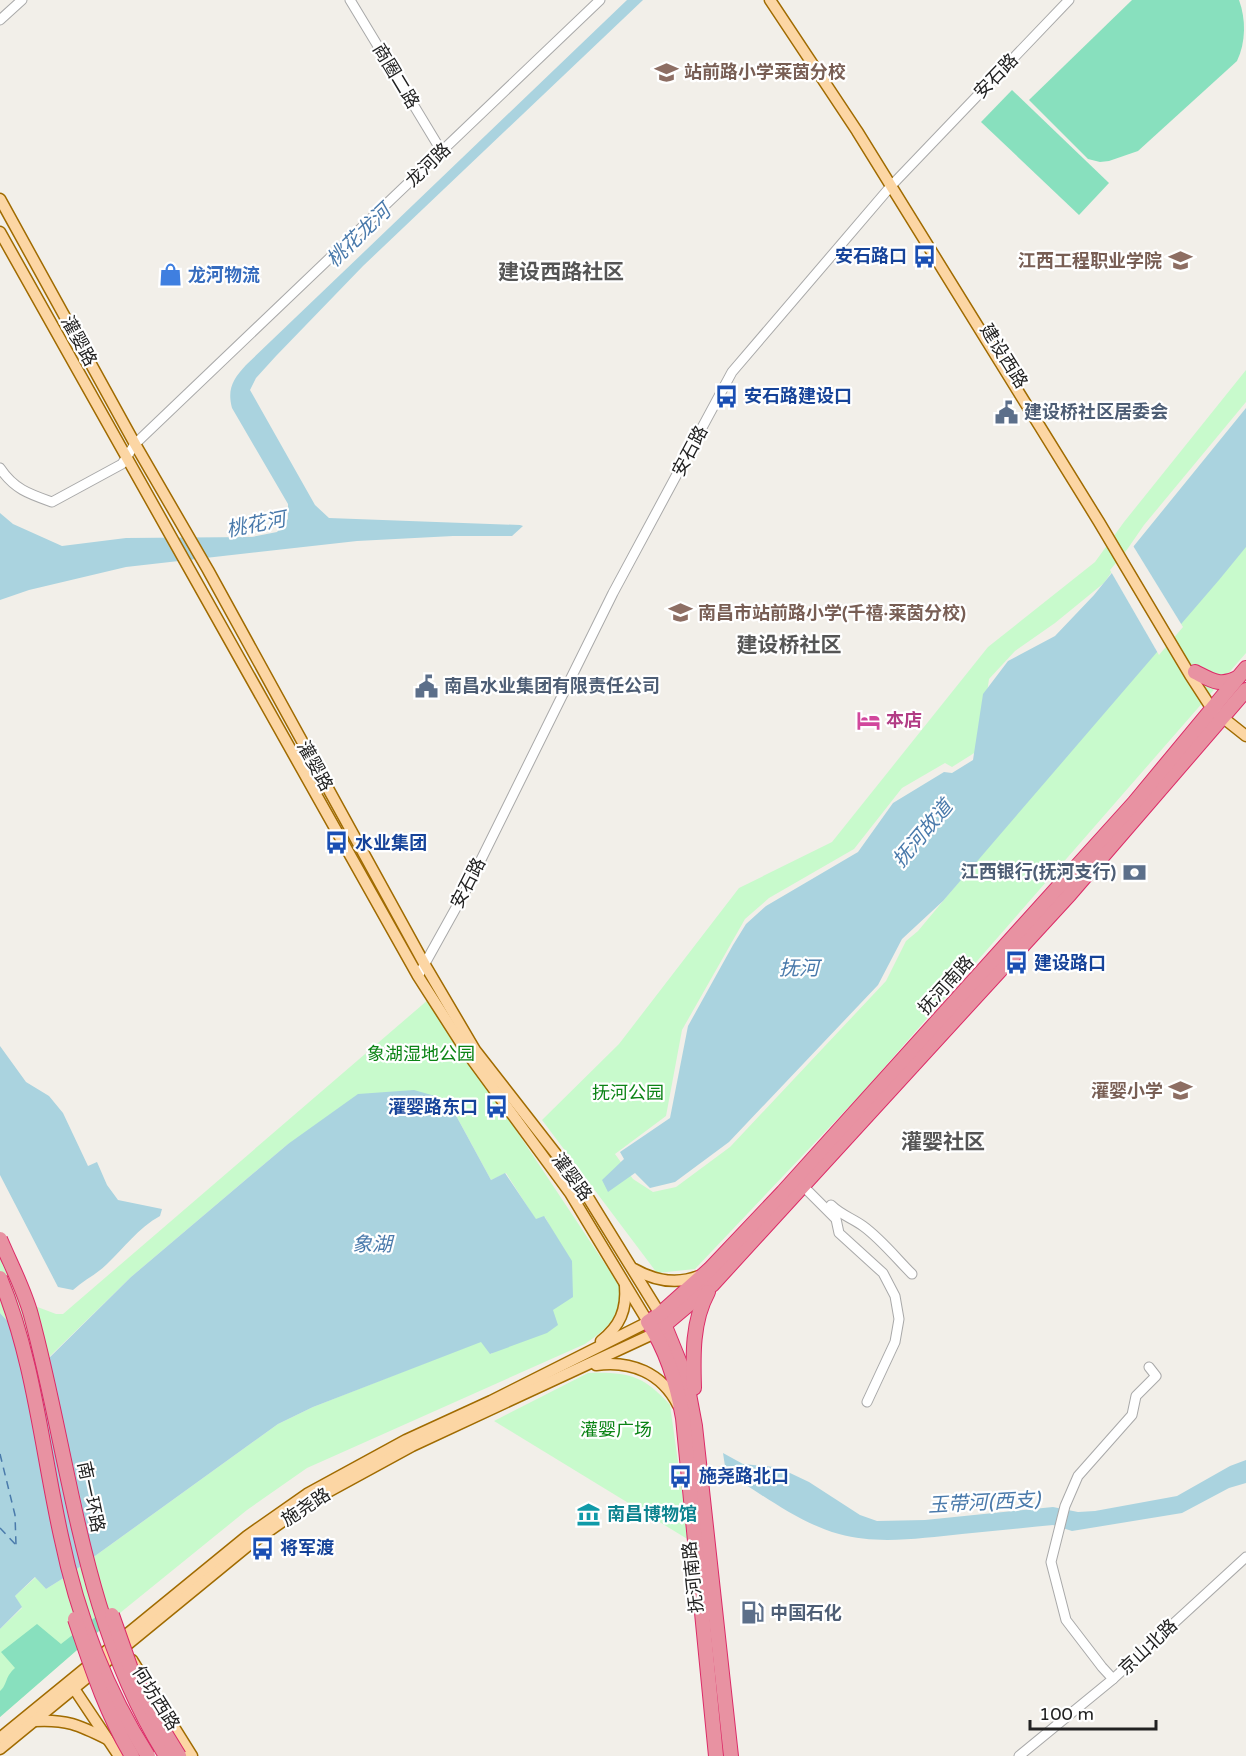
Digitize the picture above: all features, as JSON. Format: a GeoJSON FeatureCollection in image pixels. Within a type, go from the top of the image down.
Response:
{"type":"FeatureCollection","features":[{"type":"Feature","properties":{"kind":"highway"},"geometry":{"type":"LineString","coordinates":[[1192,673],[1216,682],[1227,683],[1242,673]]}},
{"type":"Feature","properties":{"kind":"highway","name":"抚河南路"},"geometry":{"type":"LineString","coordinates":[[716,1756],[687,1378],[657,1324],[708,1280],[804,1183],[1070,894],[1220,711],[1242,673]]}},
{"type":"Feature","properties":{"kind":"highway","name":"抚河南路"},"geometry":{"type":"LineString","coordinates":[[708,1280],[783,1192],[1134,803],[1220,711],[1246,690]]}},
{"type":"Feature","properties":{"kind":"highway","name":"南一环路"},"geometry":{"type":"LineString","coordinates":[[0,1239],[30,1312],[93,1590],[124,1678],[147,1726],[166,1756]]}},
{"type":"Feature","properties":{"kind":"highway","name":"南一环路"},"geometry":{"type":"LineString","coordinates":[[0,1278],[16,1321],[39,1419],[61,1537],[78,1602],[109,1685],[148,1756]]}},
{"type":"Feature","properties":{"kind":"highway"},"geometry":{"type":"LineString","coordinates":[[689,1422],[697,1324],[708,1280]]}},
{"type":"Feature","properties":{"kind":"highway","name":"抚河南路"},"geometry":{"type":"LineString","coordinates":[[689,1422],[731,1756]]}},
{"type":"Feature","properties":{"kind":"highway"},"geometry":{"type":"LineString","coordinates":[[61,1537],[72,1609],[100,1693],[132,1756]]}},
{"type":"Feature","properties":{"kind":"highway"},"geometry":{"type":"LineString","coordinates":[[81,1538],[100,1581],[132,1672],[179,1756]]}},
{"type":"Feature","properties":{"kind":"main road","name":"建设西路"},"geometry":{"type":"LineString","coordinates":[[770,0],[893,184],[1101,520],[1192,673],[1220,711],[1246,736]]}},
{"type":"Feature","properties":{"kind":"main road","name":"建设西路"},"geometry":{"type":"LineString","coordinates":[[777,0],[862,127],[893,184]]}},
{"type":"Feature","properties":{"kind":"main road","name":"灌婴路"},"geometry":{"type":"LineString","coordinates":[[0,199],[135,444],[208,570],[424,965],[475,1050],[581,1186],[634,1269],[657,1324]]}},
{"type":"Feature","properties":{"kind":"main road","name":"灌婴路"},"geometry":{"type":"LineString","coordinates":[[0,232],[418,976],[468,1054],[566,1186],[624,1282],[657,1324]]}},
{"type":"Feature","properties":{"kind":"main road"},"geometry":{"type":"LineString","coordinates":[[634,1269],[656,1280],[708,1280]]}},
{"type":"Feature","properties":{"kind":"main road"},"geometry":{"type":"LineString","coordinates":[[582,1362],[611,1333],[622,1317],[626,1298],[624,1282]]}},
{"type":"Feature","properties":{"kind":"main road","name":"施尧路"},"geometry":{"type":"LineString","coordinates":[[0,1738],[122,1643],[247,1536],[307,1494],[406,1440],[582,1362],[657,1324]]}},
{"type":"Feature","properties":{"kind":"main road"},"geometry":{"type":"LineString","coordinates":[[582,1362],[640,1368],[654,1376],[666,1387],[689,1422]]}},
{"type":"Feature","properties":{"kind":"main road","name":"何坊西路"},"geometry":{"type":"LineString","coordinates":[[122,1643],[192,1756]]}},
{"type":"Feature","properties":{"kind":"main road"},"geometry":{"type":"LineString","coordinates":[[71,1684],[119,1756]]}},
{"type":"Feature","properties":{"kind":"main road","name":"施尧路"},"geometry":{"type":"LineString","coordinates":[[0,1749],[71,1684]]}},
{"type":"Feature","properties":{"kind":"main road"},"geometry":{"type":"LineString","coordinates":[[33,1720],[56,1720],[76,1724],[108,1739]]}},
{"type":"Feature","properties":{"kind":"street"},"geometry":{"type":"LineString","coordinates":[[0,20],[22,0]]}},
{"type":"Feature","properties":{"kind":"street","name":"商圈二路"},"geometry":{"type":"LineString","coordinates":[[350,0],[442,152]]}},
{"type":"Feature","properties":{"kind":"street","name":"龙河路"},"geometry":{"type":"LineString","coordinates":[[0,468],[9,481],[26,493],[52,502],[122,464],[135,444],[600,0]]}},
{"type":"Feature","properties":{"kind":"street","name":"安石路"},"geometry":{"type":"LineString","coordinates":[[418,976],[467,888],[613,593],[732,372],[893,184],[1069,0]]}},
{"type":"Feature","properties":{"kind":"street"},"geometry":{"type":"LineString","coordinates":[[804,1183],[840,1214],[852,1218],[865,1227],[912,1274]]}},
{"type":"Feature","properties":{"kind":"street"},"geometry":{"type":"LineString","coordinates":[[804,1183],[836,1219],[839,1233],[883,1273],[896,1296],[899,1318],[895,1342],[867,1402]]}},
{"type":"Feature","properties":{"kind":"street"},"geometry":{"type":"LineString","coordinates":[[1113,1679],[1066,1620],[1051,1562],[1065,1506],[1078,1476],[1132,1415],[1136,1396],[1156,1376],[1149,1367]]}},
{"type":"Feature","properties":{"kind":"street","name":"京山北路"},"geometry":{"type":"LineString","coordinates":[[1019,1756],[1113,1679],[1246,1557]]}},
{"type":"Feature","properties":{"kind":"green space"},"geometry":{"type":"Polygon","coordinates":[[[1132,0],[1239,0],[1244,23],[1242,46],[1237,61],[1138,151],[1100,162],[1088,159],[1029,100],[1132,0]]]}},
{"type":"Feature","properties":{"kind":"green space"},"geometry":{"type":"Polygon","coordinates":[[[1012,90],[1109,183],[1079,215],[981,122],[1012,90]]]}},
{"type":"Feature","properties":{"kind":"green space","name":"抚河公园"},"geometry":{"type":"Polygon","coordinates":[[[1246,370],[1246,402],[1144,525],[1104,583],[1055,623],[1015,651],[989,679],[979,750],[952,767],[945,763],[902,788],[854,849],[769,898],[745,919],[682,1030],[666,1116],[615,1154],[633,1179],[653,1192],[676,1187],[730,1147],[886,981],[906,941],[918,931],[1246,538],[1246,653],[861,1094],[695,1269],[657,1273],[542,1120],[619,1044],[739,888],[832,842],[988,647],[1095,562],[1124,522],[1246,370]]]}},
{"type":"Feature","properties":{"kind":"green space","name":"象湖湿地公园"},"geometry":{"type":"Polygon","coordinates":[[[429,999],[619,1285],[618,1305],[612,1320],[585,1344],[307,1468],[247,1510],[115,1617],[0,1717],[0,1629],[22,1608],[15,1596],[36,1577],[46,1589],[70,1574],[278,1424],[313,1407],[481,1341],[491,1354],[553,1310],[553,1232],[545,1217],[536,1220],[506,1173],[491,1180],[453,1110],[288,1144],[131,1277],[44,1362],[0,1313],[0,1255],[19,1300],[56,1314],[63,1314],[429,999]]]}},
{"type":"Feature","properties":{"kind":"green space","name":"灌婴广场"},"geometry":{"type":"Polygon","coordinates":[[[588,1373],[614,1373],[634,1377],[651,1387],[670,1405],[689,1540],[494,1421],[588,1373]]]}},
{"type":"Feature","properties":{"kind":"green space"},"geometry":{"type":"Polygon","coordinates":[[[107,1608],[115,1617],[0,1717],[0,1691],[15,1668],[1,1652],[37,1624],[61,1644],[107,1608]]]}},
{"type":"Feature","properties":{"kind":"water"},"geometry":{"type":"Polygon","coordinates":[[[627,0],[643,0],[363,266],[276,356],[256,378],[250,390],[315,505],[329,518],[523,526],[512,536],[453,536],[357,541],[126,567],[29,590],[0,600],[0,513],[13,524],[62,546],[126,538],[252,537],[277,532],[288,519],[288,504],[232,408],[230,395],[232,385],[238,375],[627,0]]]}},
{"type":"Feature","properties":{"kind":"water","name":"抚河"},"geometry":{"type":"Polygon","coordinates":[[[1246,408],[1246,547],[943,901],[902,939],[878,985],[729,1142],[675,1182],[650,1188],[635,1173],[608,1192],[602,1180],[624,1159],[620,1152],[670,1118],[688,1026],[746,924],[766,906],[858,852],[893,803],[944,772],[952,773],[973,760],[983,694],[1008,661],[1055,636],[1094,595],[1246,408]]]}},
{"type":"Feature","properties":{"kind":"water"},"geometry":{"type":"Polygon","coordinates":[[[0,1046],[26,1082],[49,1096],[63,1113],[88,1166],[97,1162],[107,1185],[118,1200],[162,1209],[160,1216],[138,1232],[103,1268],[73,1290],[58,1287],[0,1175],[0,1046]]]}},
{"type":"Feature","properties":{"kind":"water","name":"象湖"},"geometry":{"type":"Polygon","coordinates":[[[414,1090],[435,1096],[453,1110],[491,1180],[505,1173],[536,1219],[544,1216],[572,1261],[573,1297],[553,1310],[558,1325],[547,1333],[490,1354],[481,1342],[313,1407],[278,1424],[70,1574],[46,1589],[35,1577],[15,1596],[22,1607],[0,1629],[0,1313],[45,1362],[131,1277],[288,1144],[358,1094],[414,1090]]]}},
{"type":"Feature","properties":{"kind":"water"},"geometry":{"type":"Polygon","coordinates":[[[723,1453],[743,1464],[774,1467],[790,1473],[809,1482],[860,1515],[877,1521],[925,1520],[1053,1507],[1078,1512],[1095,1511],[1177,1496],[1230,1466],[1246,1460],[1246,1483],[1229,1488],[1182,1513],[1072,1531],[1053,1525],[885,1540],[854,1537],[823,1529],[780,1507],[726,1473],[723,1453]]]}},
{"type":"Feature","properties":{"kind":"pier"},"geometry":{"type":"Polygon","coordinates":[[[1132,544],[1183,627],[1159,655],[1110,570],[1132,544]]]}},
{"type":"Feature","properties":{"kind":"ferry route"},"geometry":{"type":"LineString","coordinates":[[0,1454],[15,1515],[16,1545]]}},
{"type":"Feature","properties":{"kind":"ferry route"},"geometry":{"type":"LineString","coordinates":[[0,1528],[16,1545]]}},
{"type":"Feature","properties":{"kind":"place","name":"站前路小学莱茵分校"},"geometry":{"type":"Point","coordinates":[666,72]}},
{"type":"Feature","properties":{"kind":"place","name":"安石路口"},"geometry":{"type":"Point","coordinates":[925,256]}},
{"type":"Feature","properties":{"kind":"place","name":"江西工程职业学院"},"geometry":{"type":"Point","coordinates":[1180,261]}},
{"type":"Feature","properties":{"kind":"place","name":"龙河物流"},"geometry":{"type":"Point","coordinates":[170,275]}},
{"type":"Feature","properties":{"kind":"place","name":"安石路建设口"},"geometry":{"type":"Point","coordinates":[726,396]}},
{"type":"Feature","properties":{"kind":"place","name":"建设桥社区居委会"},"geometry":{"type":"Point","coordinates":[1006,412]}},
{"type":"Feature","properties":{"kind":"place","name":"南昌市站前路小学(千禧·莱茵分校)"},"geometry":{"type":"Point","coordinates":[680,613]}},
{"type":"Feature","properties":{"kind":"place","name":"南昌水业集团有限责任公司"},"geometry":{"type":"Point","coordinates":[426,686]}},
{"type":"Feature","properties":{"kind":"place","name":"本店"},"geometry":{"type":"Point","coordinates":[868,720]}},
{"type":"Feature","properties":{"kind":"place","name":"水业集团"},"geometry":{"type":"Point","coordinates":[337,843]}},
{"type":"Feature","properties":{"kind":"place","name":"江西银行(抚河支行)"},"geometry":{"type":"Point","coordinates":[1134,872]}},
{"type":"Feature","properties":{"kind":"place","name":"建设路口"},"geometry":{"type":"Point","coordinates":[1016,963]}},
{"type":"Feature","properties":{"kind":"place","name":"灌婴小学"},"geometry":{"type":"Point","coordinates":[1181,1091]}},
{"type":"Feature","properties":{"kind":"place","name":"灌婴路东口"},"geometry":{"type":"Point","coordinates":[496,1107]}},
{"type":"Feature","properties":{"kind":"place","name":"施尧路北口"},"geometry":{"type":"Point","coordinates":[681,1476]}},
{"type":"Feature","properties":{"kind":"place","name":"南昌博物馆"},"geometry":{"type":"Point","coordinates":[589,1514]}},
{"type":"Feature","properties":{"kind":"place","name":"将军渡"},"geometry":{"type":"Point","coordinates":[262,1548]}},
{"type":"Feature","properties":{"kind":"place","name":"中国石化"},"geometry":{"type":"Point","coordinates":[752,1613]}},
{"type":"Feature","properties":{"kind":"district","name":"建设西路社区"},"geometry":{"type":"Point","coordinates":[561,272]}},
{"type":"Feature","properties":{"kind":"district","name":"建设桥社区"},"geometry":{"type":"Point","coordinates":[789,645]}},
{"type":"Feature","properties":{"kind":"district","name":"灌婴社区"},"geometry":{"type":"Point","coordinates":[943,1142]}},
{"type":"Feature","properties":{"kind":"water label","name":"桃花龙河"},"geometry":{"type":"Point","coordinates":[359,236]}},
{"type":"Feature","properties":{"kind":"water label","name":"桃花河"},"geometry":{"type":"Point","coordinates":[256,525]}},
{"type":"Feature","properties":{"kind":"water label","name":"抚河故道"},"geometry":{"type":"Point","coordinates":[923,834]}},
{"type":"Feature","properties":{"kind":"water label","name":"玉带河(西支)"},"geometry":{"type":"Point","coordinates":[984,1503]}}]}
